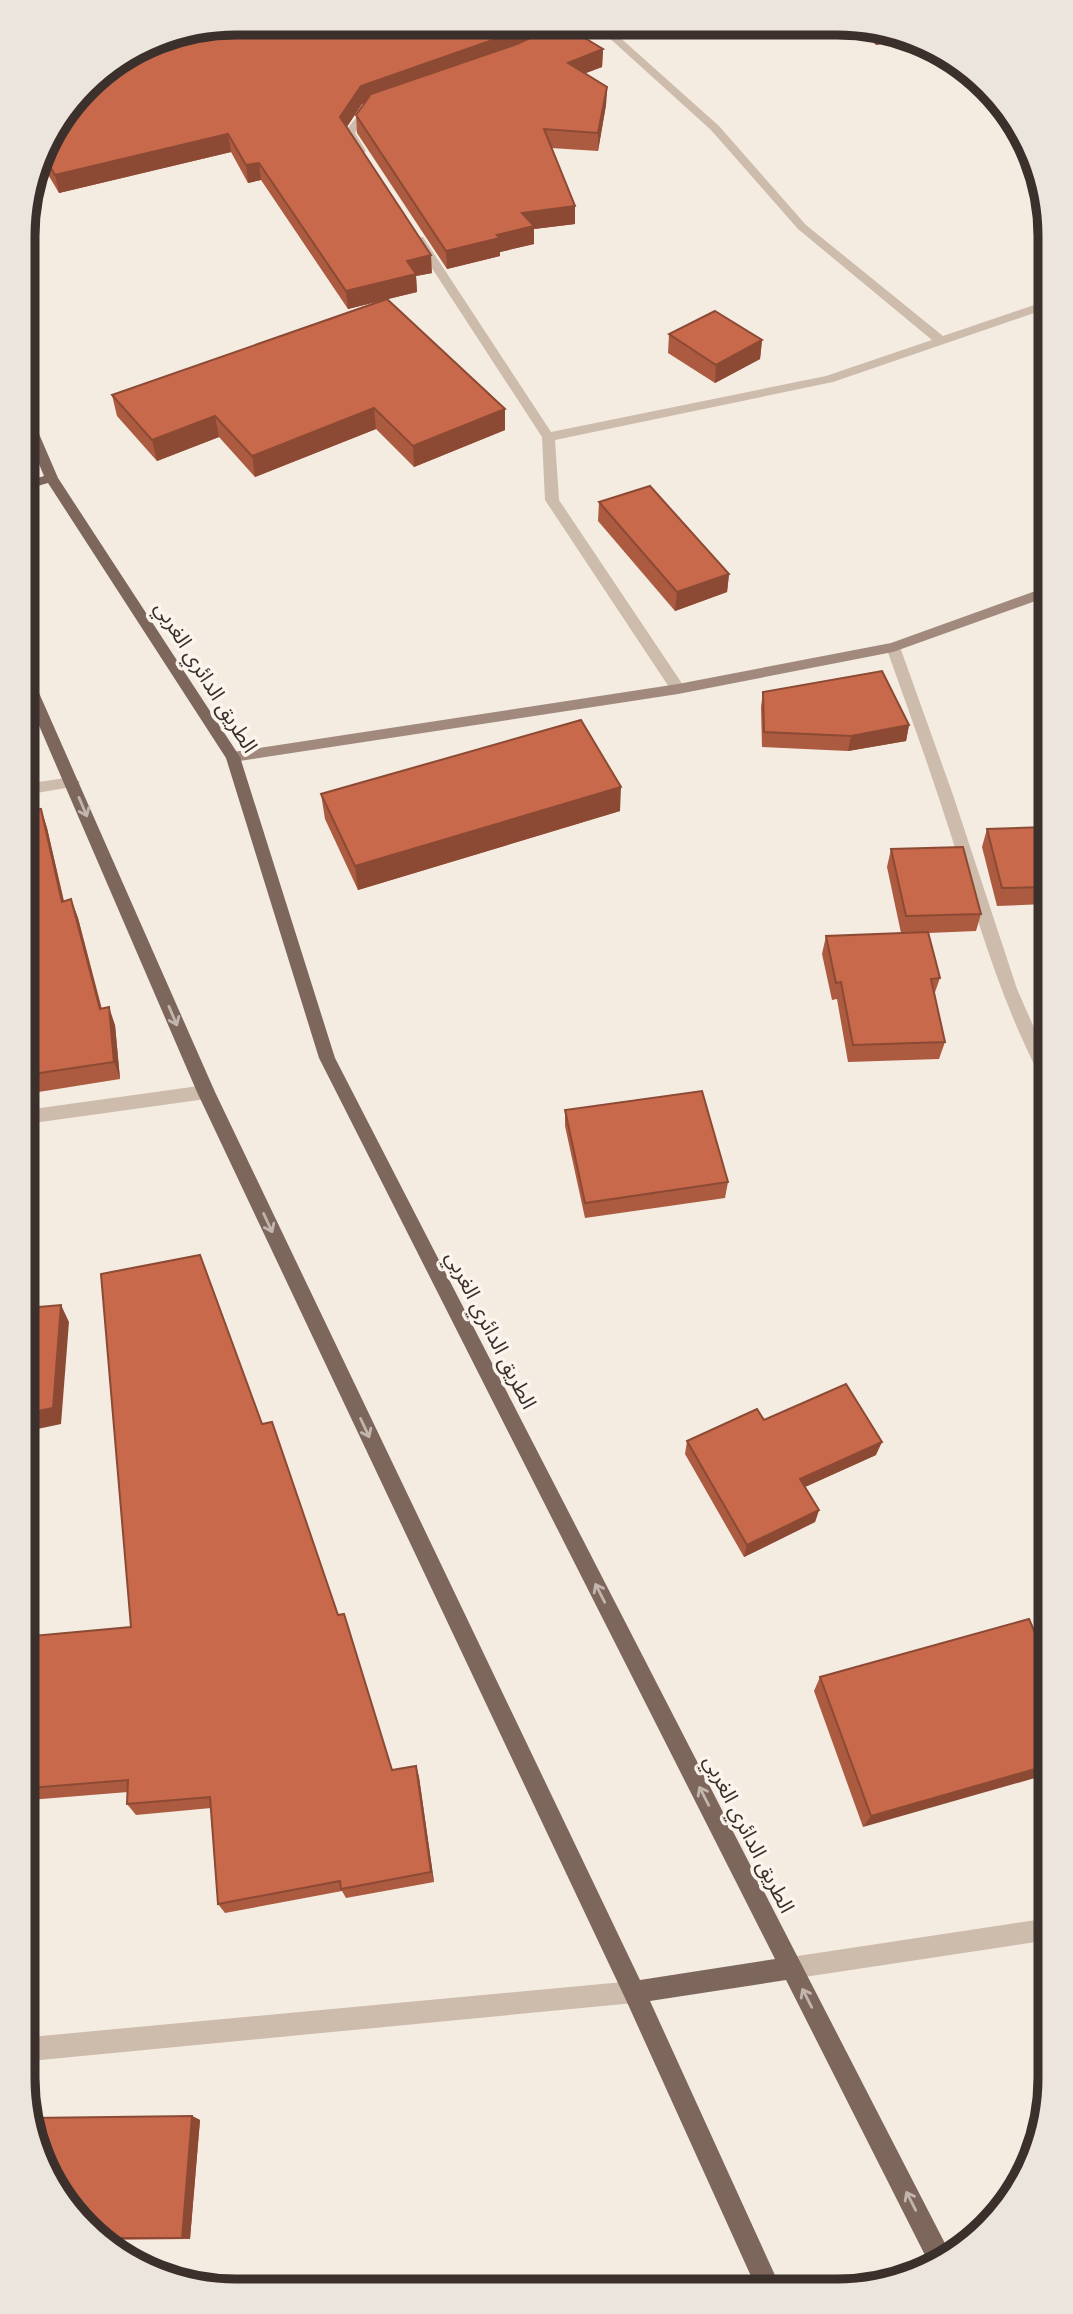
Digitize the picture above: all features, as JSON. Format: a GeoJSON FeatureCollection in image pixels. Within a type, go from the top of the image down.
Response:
{"type":"FeatureCollection","features":[{"type":"Feature","properties":{"kind":"main road","name":"الطريق الدائري الغربي"},"geometry":{"type":"LineString","coordinates":[[35,439],[51,478],[233,757],[327,1058],[937,2252]]}},
{"type":"Feature","properties":{"kind":"main road"},"geometry":{"type":"LineString","coordinates":[[35,482],[51,478]]}},
{"type":"Feature","properties":{"kind":"main road"},"geometry":{"type":"LineString","coordinates":[[35,699],[206,1092],[634,1992],[765,2279]]}},
{"type":"Feature","properties":{"kind":"main road"},"geometry":{"type":"LineString","coordinates":[[634,1992],[792,1968]]}},
{"type":"Feature","properties":{"kind":"street"},"geometry":{"type":"LineString","coordinates":[[611,35],[715,128],[802,227],[941,341]]}},
{"type":"Feature","properties":{"kind":"street"},"geometry":{"type":"LineString","coordinates":[[372,168],[349,133],[367,108],[379,104]]}},
{"type":"Feature","properties":{"kind":"street"},"geometry":{"type":"LineString","coordinates":[[411,226],[548,438],[552,500],[678,689]]}},
{"type":"Feature","properties":{"kind":"street"},"geometry":{"type":"LineString","coordinates":[[548,438],[829,379],[1038,308]]}},
{"type":"Feature","properties":{"kind":"street"},"geometry":{"type":"LineString","coordinates":[[233,757],[678,689],[893,647],[1038,595]]}},
{"type":"Feature","properties":{"kind":"street"},"geometry":{"type":"LineString","coordinates":[[893,647],[962,843],[999,961],[1038,1043]]}},
{"type":"Feature","properties":{"kind":"street"},"geometry":{"type":"LineString","coordinates":[[35,788],[72,782]]}},
{"type":"Feature","properties":{"kind":"street"},"geometry":{"type":"LineString","coordinates":[[35,1116],[206,1092]]}},
{"type":"Feature","properties":{"kind":"street"},"geometry":{"type":"LineString","coordinates":[[792,1968],[1038,1931]]}},
{"type":"Feature","properties":{"kind":"street"},"geometry":{"type":"LineString","coordinates":[[35,2049],[634,1992]]}},
{"type":"Feature","properties":{"kind":"building"},"geometry":{"type":"Polygon","coordinates":[[[222,35],[507,35],[361,86],[340,117],[431,255],[407,261],[416,274],[346,291],[259,163],[246,165],[228,134],[55,175],[49,164],[69,124],[85,103],[103,85],[135,62],[184,42],[222,35]]]}},
{"type":"Feature","properties":{"kind":"building"},"geometry":{"type":"Polygon","coordinates":[[[536,35],[580,35],[603,49],[568,63],[607,87],[598,133],[544,129],[575,206],[522,213],[534,226],[497,235],[500,238],[446,251],[356,115],[371,94],[536,35]]]}},
{"type":"Feature","properties":{"kind":"building"},"geometry":{"type":"Polygon","coordinates":[[[387,299],[505,409],[413,446],[374,408],[252,456],[215,416],[152,440],[112,395],[387,299]]]}},
{"type":"Feature","properties":{"kind":"building"},"geometry":{"type":"Polygon","coordinates":[[[715,311],[762,340],[716,365],[669,334],[715,311]]]}},
{"type":"Feature","properties":{"kind":"building"},"geometry":{"type":"Polygon","coordinates":[[[650,486],[729,574],[677,592],[599,502],[650,486]]]}},
{"type":"Feature","properties":{"kind":"building"},"geometry":{"type":"Polygon","coordinates":[[[882,671],[909,725],[851,736],[764,732],[763,692],[882,671]]]}},
{"type":"Feature","properties":{"kind":"building"},"geometry":{"type":"Polygon","coordinates":[[[581,720],[621,787],[355,866],[321,794],[581,720]]]}},
{"type":"Feature","properties":{"kind":"building"},"geometry":{"type":"Polygon","coordinates":[[[41,809],[62,902],[71,899],[100,1009],[109,1007],[114,1062],[35,1074],[35,810],[41,809]]]}},
{"type":"Feature","properties":{"kind":"building"},"geometry":{"type":"Polygon","coordinates":[[[1038,827],[1038,887],[1002,888],[987,829],[1038,827]]]}},
{"type":"Feature","properties":{"kind":"building"},"geometry":{"type":"Polygon","coordinates":[[[963,847],[981,914],[906,916],[891,849],[963,847]]]}},
{"type":"Feature","properties":{"kind":"building"},"geometry":{"type":"Polygon","coordinates":[[[928,932],[940,978],[931,979],[945,1042],[853,1045],[841,982],[836,983],[826,936],[928,932]]]}},
{"type":"Feature","properties":{"kind":"building"},"geometry":{"type":"Polygon","coordinates":[[[702,1091],[728,1182],[585,1203],[565,1110],[702,1091]]]}},
{"type":"Feature","properties":{"kind":"building"},"geometry":{"type":"Polygon","coordinates":[[[200,1255],[262,1424],[272,1422],[338,1615],[344,1614],[392,1770],[416,1766],[431,1872],[341,1889],[340,1881],[218,1904],[210,1797],[127,1804],[128,1780],[35,1788],[35,1636],[131,1627],[101,1274],[200,1255]]]}},
{"type":"Feature","properties":{"kind":"building"},"geometry":{"type":"Polygon","coordinates":[[[61,1305],[53,1408],[35,1412],[35,1307],[61,1305]]]}},
{"type":"Feature","properties":{"kind":"building"},"geometry":{"type":"Polygon","coordinates":[[[846,1384],[882,1442],[800,1479],[819,1510],[747,1545],[687,1441],[757,1409],[764,1420],[846,1384]]]}},
{"type":"Feature","properties":{"kind":"building"},"geometry":{"type":"Polygon","coordinates":[[[1029,1619],[1038,1640],[1038,1768],[871,1816],[820,1677],[1029,1619]]]}},
{"type":"Feature","properties":{"kind":"building"},"geometry":{"type":"Polygon","coordinates":[[[192,2116],[182,2238],[115,2238],[103,2229],[85,2211],[62,2179],[50,2155],[40,2118],[192,2116]]]}}]}
